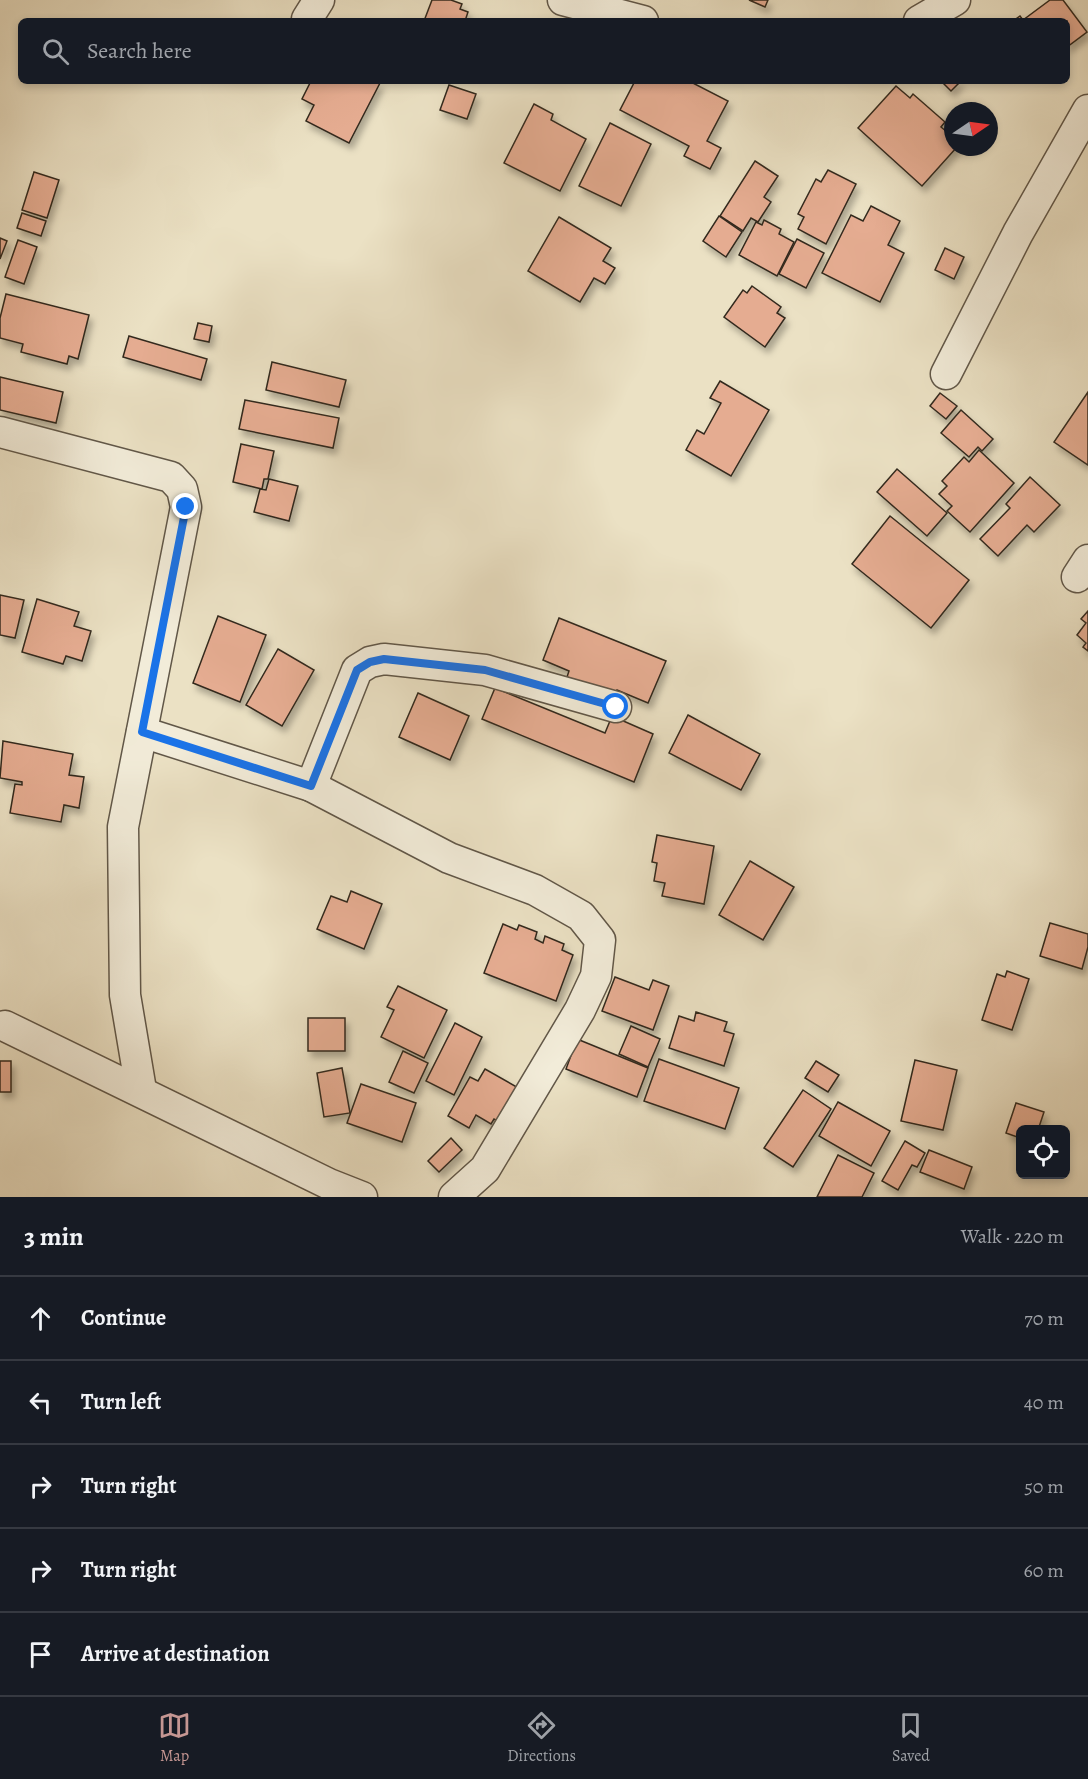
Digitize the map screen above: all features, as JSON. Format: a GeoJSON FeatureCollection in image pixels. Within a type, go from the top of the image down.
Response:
{"type":"FeatureCollection","features":[{"type":"Feature","properties":{"kind":"street"},"geometry":{"type":"LineString","coordinates":[[563,0],[632,18]]}},
{"type":"Feature","properties":{"kind":"street"},"geometry":{"type":"LineString","coordinates":[[924,18],[955,0]]}},
{"type":"Feature","properties":{"kind":"street"},"geometry":{"type":"LineString","coordinates":[[946,374],[1018,233],[1088,110]]}},
{"type":"Feature","properties":{"kind":"street"},"geometry":{"type":"LineString","coordinates":[[0,432],[171,477],[182,489],[186,507],[123,827],[126,995],[141,1090]]}},
{"type":"Feature","properties":{"kind":"street"},"geometry":{"type":"LineString","coordinates":[[311,786],[357,670],[370,662],[384,659],[485,670],[616,707]]}},
{"type":"Feature","properties":{"kind":"street"},"geometry":{"type":"LineString","coordinates":[[142,732],[311,786],[448,858],[535,890],[581,916],[600,940],[596,976],[580,1010],[486,1183],[454,1197]]}},
{"type":"Feature","properties":{"kind":"street"},"geometry":{"type":"LineString","coordinates":[[5,1026],[141,1090],[324,1190],[362,1197]]}},
{"type":"Feature","properties":{"kind":"building"},"geometry":{"type":"Polygon","coordinates":[[[432,0],[451,0],[462,4],[460,9],[468,12],[466,18],[425,18],[432,0]]]}},
{"type":"Feature","properties":{"kind":"building"},"geometry":{"type":"Polygon","coordinates":[[[749,0],[768,0],[765,7],[749,0]]]}},
{"type":"Feature","properties":{"kind":"building"},"geometry":{"type":"Polygon","coordinates":[[[1050,0],[1063,0],[1087,32],[1070,45],[1070,18],[1026,18],[1050,0]]]}},
{"type":"Feature","properties":{"kind":"building"},"geometry":{"type":"Polygon","coordinates":[[[310,84],[379,84],[349,143],[306,121],[314,105],[302,99],[310,84]]]}},
{"type":"Feature","properties":{"kind":"building"},"geometry":{"type":"Polygon","coordinates":[[[633,84],[695,84],[728,101],[707,141],[721,148],[710,169],[684,156],[689,146],[620,110],[633,84]]]}},
{"type":"Feature","properties":{"kind":"building"},"geometry":{"type":"Polygon","coordinates":[[[944,84],[958,84],[951,91],[944,84]]]}},
{"type":"Feature","properties":{"kind":"building"},"geometry":{"type":"Polygon","coordinates":[[[449,85],[476,94],[467,119],[440,110],[449,85]]]}},
{"type":"Feature","properties":{"kind":"building"},"geometry":{"type":"Polygon","coordinates":[[[896,86],[910,98],[913,94],[944,121],[941,127],[944,130],[944,156],[949,156],[922,186],[858,128],[896,86]]]}},
{"type":"Feature","properties":{"kind":"building"},"geometry":{"type":"Polygon","coordinates":[[[534,104],[553,114],[551,120],[586,139],[560,191],[504,163],[534,104]]]}},
{"type":"Feature","properties":{"kind":"building"},"geometry":{"type":"Polygon","coordinates":[[[610,123],[651,144],[621,206],[579,186],[610,123]]]}},
{"type":"Feature","properties":{"kind":"building"},"geometry":{"type":"Polygon","coordinates":[[[755,161],[778,176],[764,197],[771,202],[758,222],[751,218],[743,231],[720,216],[755,161]]]}},
{"type":"Feature","properties":{"kind":"building"},"geometry":{"type":"Polygon","coordinates":[[[828,170],[856,184],[826,244],[798,229],[804,217],[798,214],[816,179],[821,182],[828,170]]]}},
{"type":"Feature","properties":{"kind":"building"},"geometry":{"type":"Polygon","coordinates":[[[34,172],[59,180],[47,218],[22,210],[34,172]]]}},
{"type":"Feature","properties":{"kind":"building"},"geometry":{"type":"Polygon","coordinates":[[[871,206],[900,221],[888,245],[904,253],[880,302],[822,273],[851,215],[863,221],[871,206]]]}},
{"type":"Feature","properties":{"kind":"building"},"geometry":{"type":"Polygon","coordinates":[[[22,213],[46,221],[41,236],[17,228],[22,213]]]}},
{"type":"Feature","properties":{"kind":"building"},"geometry":{"type":"Polygon","coordinates":[[[719,216],[742,232],[726,257],[703,241],[719,216]]]}},
{"type":"Feature","properties":{"kind":"building"},"geometry":{"type":"Polygon","coordinates":[[[559,217],[611,248],[603,261],[615,268],[605,284],[594,278],[580,302],[528,271],[559,217]]]}},
{"type":"Feature","properties":{"kind":"building"},"geometry":{"type":"Polygon","coordinates":[[[764,220],[781,229],[779,234],[794,242],[777,276],[739,255],[756,222],[762,225],[764,220]]]}},
{"type":"Feature","properties":{"kind":"building"},"geometry":{"type":"Polygon","coordinates":[[[0,238],[7,241],[0,259],[0,238]]]}},
{"type":"Feature","properties":{"kind":"building"},"geometry":{"type":"Polygon","coordinates":[[[797,239],[824,253],[806,288],[779,274],[797,239]]]}},
{"type":"Feature","properties":{"kind":"building"},"geometry":{"type":"Polygon","coordinates":[[[18,240],[37,247],[24,284],[5,277],[18,240]]]}},
{"type":"Feature","properties":{"kind":"building"},"geometry":{"type":"Polygon","coordinates":[[[945,248],[964,257],[954,279],[935,270],[945,248]]]}},
{"type":"Feature","properties":{"kind":"building"},"geometry":{"type":"Polygon","coordinates":[[[752,286],[781,307],[777,313],[785,318],[765,347],[724,317],[743,290],[747,293],[752,286]]]}},
{"type":"Feature","properties":{"kind":"building"},"geometry":{"type":"Polygon","coordinates":[[[6,294],[89,315],[78,359],[69,356],[67,364],[21,352],[23,344],[0,338],[0,318],[6,294]]]}},
{"type":"Feature","properties":{"kind":"building"},"geometry":{"type":"Polygon","coordinates":[[[198,323],[212,326],[209,342],[194,339],[198,323]]]}},
{"type":"Feature","properties":{"kind":"building"},"geometry":{"type":"Polygon","coordinates":[[[129,336],[207,359],[201,380],[123,357],[129,336]]]}},
{"type":"Feature","properties":{"kind":"building"},"geometry":{"type":"Polygon","coordinates":[[[272,362],[346,380],[339,407],[266,390],[272,362]]]}},
{"type":"Feature","properties":{"kind":"building"},"geometry":{"type":"Polygon","coordinates":[[[0,377],[63,392],[56,423],[0,410],[0,377]]]}},
{"type":"Feature","properties":{"kind":"building"},"geometry":{"type":"Polygon","coordinates":[[[720,381],[769,410],[731,476],[686,450],[697,430],[704,434],[721,403],[710,398],[720,381]]]}},
{"type":"Feature","properties":{"kind":"building"},"geometry":{"type":"Polygon","coordinates":[[[1088,392],[1088,465],[1054,442],[1088,392]]]}},
{"type":"Feature","properties":{"kind":"building"},"geometry":{"type":"Polygon","coordinates":[[[940,393],[957,406],[946,419],[930,406],[940,393]]]}},
{"type":"Feature","properties":{"kind":"building"},"geometry":{"type":"Polygon","coordinates":[[[245,400],[339,418],[333,448],[239,429],[245,400]]]}},
{"type":"Feature","properties":{"kind":"building"},"geometry":{"type":"Polygon","coordinates":[[[961,410],[993,439],[982,451],[978,447],[969,457],[941,433],[961,410]]]}},
{"type":"Feature","properties":{"kind":"building"},"geometry":{"type":"Polygon","coordinates":[[[241,444],[274,451],[268,479],[264,479],[262,489],[233,482],[241,444]]]}},
{"type":"Feature","properties":{"kind":"building"},"geometry":{"type":"Polygon","coordinates":[[[979,450],[1014,483],[970,532],[947,511],[952,506],[939,494],[947,486],[942,481],[964,457],[969,462],[979,450]]]}},
{"type":"Feature","properties":{"kind":"building"},"geometry":{"type":"Polygon","coordinates":[[[897,469],[947,513],[927,536],[877,492],[897,469]]]}},
{"type":"Feature","properties":{"kind":"building"},"geometry":{"type":"Polygon","coordinates":[[[1030,477],[1060,505],[1034,532],[1027,525],[998,556],[980,539],[1010,508],[1006,504],[1030,477]]]}},
{"type":"Feature","properties":{"kind":"building"},"geometry":{"type":"Polygon","coordinates":[[[269,479],[298,486],[289,521],[254,512],[260,489],[266,490],[269,479]]]}},
{"type":"Feature","properties":{"kind":"building"},"geometry":{"type":"Polygon","coordinates":[[[890,516],[969,580],[931,628],[852,564],[890,516]]]}},
{"type":"Feature","properties":{"kind":"building"},"geometry":{"type":"Polygon","coordinates":[[[0,595],[24,600],[15,638],[0,635],[0,595]]]}},
{"type":"Feature","properties":{"kind":"building"},"geometry":{"type":"Polygon","coordinates":[[[37,599],[79,612],[74,626],[91,631],[82,661],[66,656],[63,664],[22,652],[37,599]]]}},
{"type":"Feature","properties":{"kind":"building"},"geometry":{"type":"Polygon","coordinates":[[[1088,611],[1088,651],[1083,647],[1086,643],[1077,635],[1086,623],[1081,619],[1088,611]]]}},
{"type":"Feature","properties":{"kind":"building"},"geometry":{"type":"Polygon","coordinates":[[[218,616],[266,635],[240,702],[193,683],[218,616]]]}},
{"type":"Feature","properties":{"kind":"building"},"geometry":{"type":"Polygon","coordinates":[[[559,618],[666,661],[648,703],[617,690],[614,696],[567,677],[569,671],[543,660],[559,618]]]}},
{"type":"Feature","properties":{"kind":"building"},"geometry":{"type":"Polygon","coordinates":[[[278,649],[314,670],[282,726],[246,705],[278,649]]]}},
{"type":"Feature","properties":{"kind":"building"},"geometry":{"type":"Polygon","coordinates":[[[495,688],[605,733],[612,716],[653,734],[634,782],[482,719],[495,688]]]}},
{"type":"Feature","properties":{"kind":"building"},"geometry":{"type":"Polygon","coordinates":[[[418,693],[469,716],[450,760],[399,737],[418,693]]]}},
{"type":"Feature","properties":{"kind":"building"},"geometry":{"type":"Polygon","coordinates":[[[688,715],[760,754],[741,790],[669,753],[688,715]]]}},
{"type":"Feature","properties":{"kind":"building"},"geometry":{"type":"Polygon","coordinates":[[[3,741],[73,754],[69,775],[84,777],[79,808],[64,805],[61,822],[10,813],[15,784],[22,785],[22,782],[0,778],[3,741]]]}},
{"type":"Feature","properties":{"kind":"building"},"geometry":{"type":"Polygon","coordinates":[[[657,835],[714,846],[704,904],[662,896],[665,883],[654,881],[657,863],[652,862],[657,835]]]}},
{"type":"Feature","properties":{"kind":"building"},"geometry":{"type":"Polygon","coordinates":[[[750,861],[794,887],[763,940],[719,915],[750,861]]]}},
{"type":"Feature","properties":{"kind":"building"},"geometry":{"type":"Polygon","coordinates":[[[351,891],[382,904],[364,949],[317,929],[331,896],[347,902],[351,891]]]}},
{"type":"Feature","properties":{"kind":"building"},"geometry":{"type":"Polygon","coordinates":[[[1050,923],[1088,934],[1088,947],[1082,969],[1040,956],[1050,923]]]}},
{"type":"Feature","properties":{"kind":"building"},"geometry":{"type":"Polygon","coordinates":[[[503,924],[517,930],[519,925],[537,932],[535,939],[543,943],[545,936],[564,944],[562,950],[573,955],[556,1001],[484,973],[503,924]]]}},
{"type":"Feature","properties":{"kind":"building"},"geometry":{"type":"Polygon","coordinates":[[[1007,971],[1029,979],[1012,1030],[982,1020],[997,974],[1005,977],[1007,971]]]}},
{"type":"Feature","properties":{"kind":"building"},"geometry":{"type":"Polygon","coordinates":[[[615,977],[649,990],[653,980],[669,986],[653,1030],[602,1011],[615,977]]]}},
{"type":"Feature","properties":{"kind":"building"},"geometry":{"type":"Polygon","coordinates":[[[398,986],[447,1010],[424,1058],[381,1037],[394,1010],[387,1007],[398,986]]]}},
{"type":"Feature","properties":{"kind":"building"},"geometry":{"type":"Polygon","coordinates":[[[696,1012],[727,1022],[724,1031],[734,1034],[724,1066],[669,1048],[679,1016],[694,1021],[696,1012]]]}},
{"type":"Feature","properties":{"kind":"building"},"geometry":{"type":"Polygon","coordinates":[[[308,1018],[345,1018],[345,1051],[308,1051],[308,1018]]]}},
{"type":"Feature","properties":{"kind":"building"},"geometry":{"type":"Polygon","coordinates":[[[455,1023],[482,1037],[454,1095],[426,1081],[455,1023]]]}},
{"type":"Feature","properties":{"kind":"building"},"geometry":{"type":"Polygon","coordinates":[[[631,1026],[660,1039],[648,1067],[619,1054],[631,1026]]]}},
{"type":"Feature","properties":{"kind":"building"},"geometry":{"type":"Polygon","coordinates":[[[577,1039],[648,1068],[637,1097],[566,1069],[577,1039]]]}},
{"type":"Feature","properties":{"kind":"building"},"geometry":{"type":"Polygon","coordinates":[[[403,1051],[428,1063],[414,1093],[389,1082],[403,1051]]]}},
{"type":"Feature","properties":{"kind":"building"},"geometry":{"type":"Polygon","coordinates":[[[659,1059],[739,1088],[725,1129],[644,1101],[659,1059]]]}},
{"type":"Feature","properties":{"kind":"building"},"geometry":{"type":"Polygon","coordinates":[[[915,1060],[957,1070],[943,1130],[901,1121],[915,1060]]]}},
{"type":"Feature","properties":{"kind":"building"},"geometry":{"type":"Polygon","coordinates":[[[0,1061],[11,1061],[11,1092],[0,1092],[0,1061]]]}},
{"type":"Feature","properties":{"kind":"building"},"geometry":{"type":"Polygon","coordinates":[[[816,1061],[839,1075],[828,1092],[805,1078],[816,1061]]]}},
{"type":"Feature","properties":{"kind":"building"},"geometry":{"type":"Polygon","coordinates":[[[342,1068],[350,1113],[324,1117],[317,1073],[342,1068]]]}},
{"type":"Feature","properties":{"kind":"building"},"geometry":{"type":"Polygon","coordinates":[[[485,1069],[522,1090],[503,1124],[494,1119],[491,1124],[476,1115],[469,1128],[448,1116],[470,1077],[478,1081],[485,1069]]]}},
{"type":"Feature","properties":{"kind":"building"},"geometry":{"type":"Polygon","coordinates":[[[361,1084],[416,1103],[402,1142],[347,1123],[361,1084]]]}},
{"type":"Feature","properties":{"kind":"building"},"geometry":{"type":"Polygon","coordinates":[[[803,1090],[831,1109],[793,1167],[764,1148],[803,1090]]]}},
{"type":"Feature","properties":{"kind":"building"},"geometry":{"type":"Polygon","coordinates":[[[838,1102],[890,1131],[871,1166],[819,1136],[838,1102]]]}},
{"type":"Feature","properties":{"kind":"building"},"geometry":{"type":"Polygon","coordinates":[[[1016,1103],[1044,1112],[1040,1125],[1016,1125],[1016,1137],[1006,1133],[1016,1103]]]}},
{"type":"Feature","properties":{"kind":"building"},"geometry":{"type":"Polygon","coordinates":[[[451,1138],[462,1150],[439,1172],[428,1161],[451,1138]]]}},
{"type":"Feature","properties":{"kind":"building"},"geometry":{"type":"Polygon","coordinates":[[[905,1141],[925,1153],[917,1167],[912,1165],[898,1190],[882,1181],[905,1141]]]}},
{"type":"Feature","properties":{"kind":"building"},"geometry":{"type":"Polygon","coordinates":[[[929,1150],[972,1167],[964,1189],[920,1172],[929,1150]]]}},
{"type":"Feature","properties":{"kind":"building"},"geometry":{"type":"Polygon","coordinates":[[[838,1155],[874,1173],[862,1197],[817,1197],[838,1155]]]}},
{"type":"Feature","properties":{"kind":"route"},"geometry":{"type":"LineString","coordinates":[[186,507],[142,732],[311,786],[357,670],[370,662],[384,659],[485,670],[616,707]]}}]}
